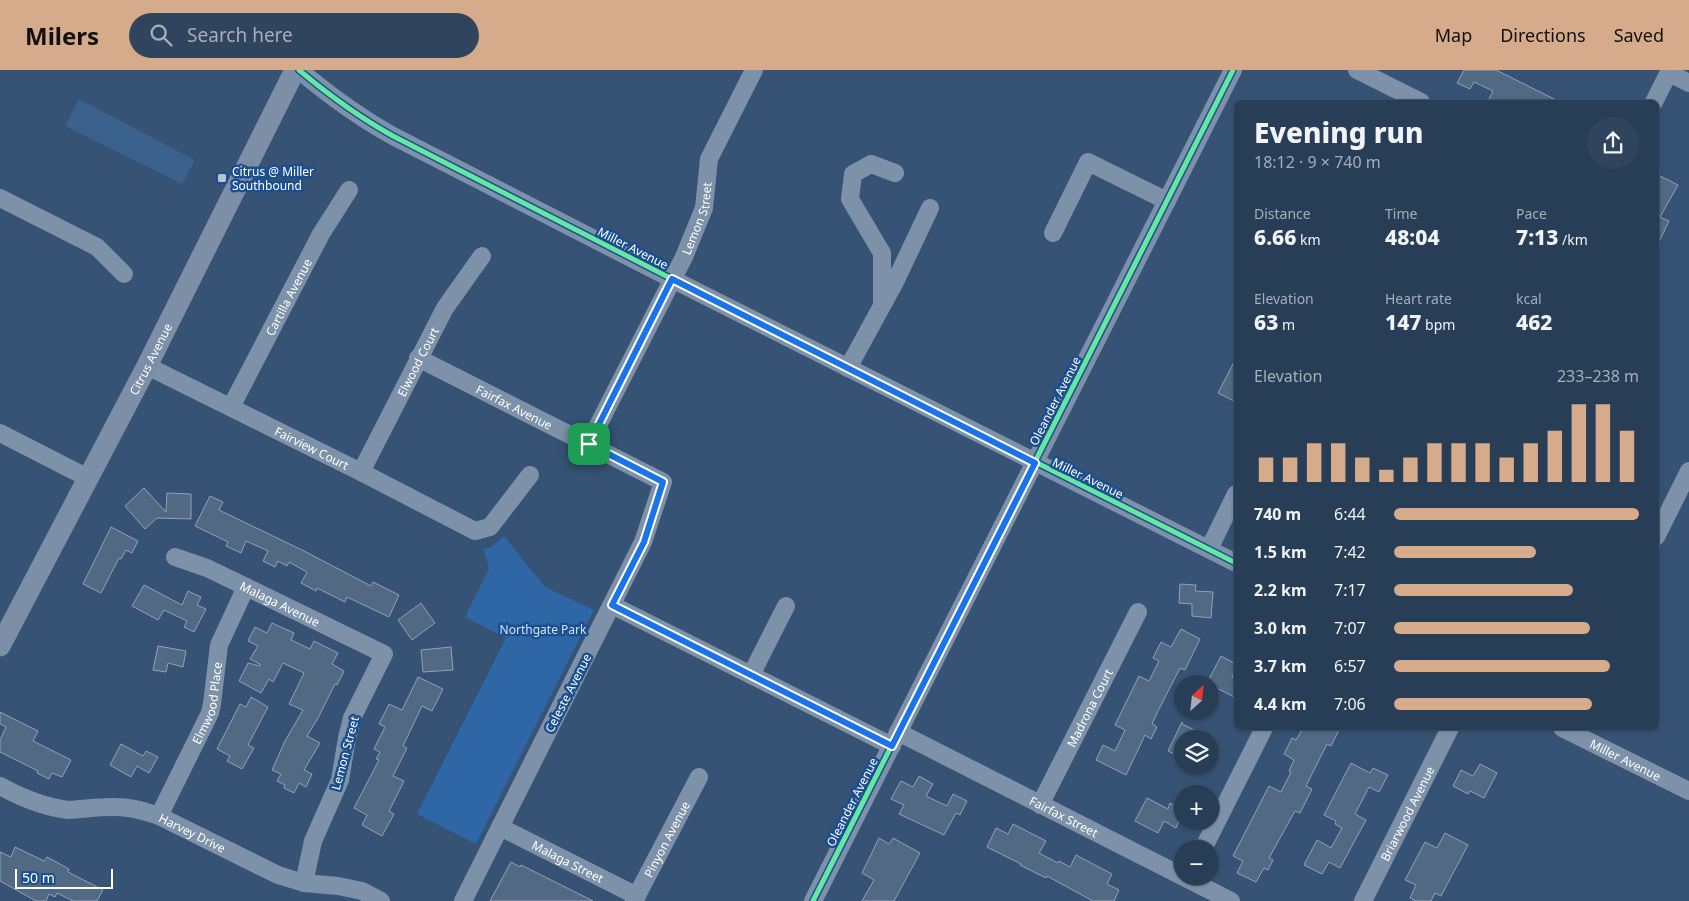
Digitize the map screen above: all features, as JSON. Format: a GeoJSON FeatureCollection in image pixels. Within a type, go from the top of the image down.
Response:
{"type":"FeatureCollection","features":[{"type":"Feature","properties":{"kind":"main road","name":"Citrus Avenue"},"geometry":{"type":"LineString","coordinates":[[0,646],[147,366],[297,70]]}},
{"type":"Feature","properties":{"kind":"street","name":"Miller Avenue"},"geometry":{"type":"LineString","coordinates":[[297,70],[337,102],[364,120],[672,279],[1234,562]]}},
{"type":"Feature","properties":{"kind":"street","name":"Lemon Street"},"geometry":{"type":"LineString","coordinates":[[589,444],[684,257],[704,208],[709,159],[754,70]]}},
{"type":"Feature","properties":{"kind":"street","name":"Oleander Avenue"},"geometry":{"type":"LineString","coordinates":[[813,901],[1233,70]]}},
{"type":"Feature","properties":{"kind":"street"},"geometry":{"type":"LineString","coordinates":[[1357,70],[1418,100]]}},
{"type":"Feature","properties":{"kind":"street"},"geometry":{"type":"LineString","coordinates":[[1655,100],[1669,72],[1689,84]]}},
{"type":"Feature","properties":{"kind":"street"},"geometry":{"type":"LineString","coordinates":[[1053,233],[1088,162],[1167,201]]}},
{"type":"Feature","properties":{"kind":"street"},"geometry":{"type":"LineString","coordinates":[[882,305],[882,253],[850,199],[850,186],[853,174],[871,164],[895,173]]}},
{"type":"Feature","properties":{"kind":"street","name":"Cartilla Avenue"},"geometry":{"type":"LineString","coordinates":[[231,408],[321,234],[349,190]]}},
{"type":"Feature","properties":{"kind":"street"},"geometry":{"type":"LineString","coordinates":[[0,198],[97,247],[124,274]]}},
{"type":"Feature","properties":{"kind":"street"},"geometry":{"type":"LineString","coordinates":[[848,368],[882,305],[930,208]]}},
{"type":"Feature","properties":{"kind":"street","name":"Elwood Court"},"geometry":{"type":"LineString","coordinates":[[361,472],[418,358],[446,308],[482,256]]}},
{"type":"Feature","properties":{"kind":"street","name":"Fairfax Avenue"},"geometry":{"type":"LineString","coordinates":[[418,358],[663,482]]}},
{"type":"Feature","properties":{"kind":"street","name":"Fairview Court"},"geometry":{"type":"LineString","coordinates":[[147,366],[475,531],[490,528],[530,475]]}},
{"type":"Feature","properties":{"kind":"street"},"geometry":{"type":"LineString","coordinates":[[0,433],[88,478]]}},
{"type":"Feature","properties":{"kind":"street"},"geometry":{"type":"LineString","coordinates":[[1659,530],[1689,471]]}},
{"type":"Feature","properties":{"kind":"street","name":"Celeste Avenue"},"geometry":{"type":"LineString","coordinates":[[463,901],[644,542],[663,482]]}},
{"type":"Feature","properties":{"kind":"street"},"geometry":{"type":"LineString","coordinates":[[1209,549],[1234,498]]}},
{"type":"Feature","properties":{"kind":"street","name":"Malaga Avenue"},"geometry":{"type":"LineString","coordinates":[[175,557],[207,568],[384,654]]}},
{"type":"Feature","properties":{"kind":"street","name":"Elmwood Place"},"geometry":{"type":"LineString","coordinates":[[159,816],[210,712],[219,645],[246,587]]}},
{"type":"Feature","properties":{"kind":"street","name":"Fairfax Street"},"geometry":{"type":"LineString","coordinates":[[612,605],[751,675],[1040,805],[1174,871]]}},
{"type":"Feature","properties":{"kind":"street"},"geometry":{"type":"LineString","coordinates":[[751,675],[786,606]]}},
{"type":"Feature","properties":{"kind":"street","name":"Madrona Court"},"geometry":{"type":"LineString","coordinates":[[1040,805],[1138,612]]}},
{"type":"Feature","properties":{"kind":"street","name":"Lemon Street"},"geometry":{"type":"LineString","coordinates":[[304,883],[312,841],[340,780],[352,718],[384,654]]}},
{"type":"Feature","properties":{"kind":"street"},"geometry":{"type":"LineString","coordinates":[[1208,840],[1263,730]]}},
{"type":"Feature","properties":{"kind":"street","name":"Briarwood Avenue"},"geometry":{"type":"LineString","coordinates":[[1363,901],[1449,730]]}},
{"type":"Feature","properties":{"kind":"street","name":"Miller Avenue"},"geometry":{"type":"LineString","coordinates":[[1566,730],[1689,791]]}},
{"type":"Feature","properties":{"kind":"street","name":"Pinyon Avenue"},"geometry":{"type":"LineString","coordinates":[[636,898],[699,777]]}},
{"type":"Feature","properties":{"kind":"street","name":"Harvey Drive"},"geometry":{"type":"LineString","coordinates":[[0,786],[34,802],[60,809],[127,808],[159,816],[278,875],[304,883],[338,886],[362,891],[381,901]]}},
{"type":"Feature","properties":{"kind":"street","name":"Malaga Street"},"geometry":{"type":"LineString","coordinates":[[500,827],[636,898]]}},
{"type":"Feature","properties":{"kind":"street","name":"Fairfax Street"},"geometry":{"type":"LineString","coordinates":[[1201,885],[1231,901]]}},
{"type":"Feature","properties":{"kind":"green space","name":"Northgate Park"},"geometry":{"type":"Polygon","coordinates":[[[504,536],[545,587],[594,610],[476,844],[417,814],[506,638],[465,617],[489,568],[483,548],[490,548],[504,536]]]}},
{"type":"Feature","properties":{"kind":"shaded area"},"geometry":{"type":"Polygon","coordinates":[[[79,99],[195,160],[182,184],[65,126],[79,99]]]}},
{"type":"Feature","properties":{"kind":"building"},"geometry":{"type":"Polygon","coordinates":[[[1464,70],[1496,70],[1556,100],[1492,100],[1489,99],[1493,91],[1474,82],[1470,89],[1457,83],[1464,70]]]}},
{"type":"Feature","properties":{"kind":"building"},"geometry":{"type":"Polygon","coordinates":[[[1659,176],[1678,185],[1660,217],[1669,221],[1659,242],[1659,176]]]}},
{"type":"Feature","properties":{"kind":"building"},"geometry":{"type":"Polygon","coordinates":[[[1234,362],[1234,401],[1218,393],[1234,362]]]}},
{"type":"Feature","properties":{"kind":"building"},"geometry":{"type":"Polygon","coordinates":[[[144,488],[166,512],[167,493],[191,494],[191,519],[157,518],[145,529],[125,506],[144,488]]]}},
{"type":"Feature","properties":{"kind":"building"},"geometry":{"type":"Polygon","coordinates":[[[210,496],[223,502],[219,510],[371,586],[373,582],[399,595],[389,617],[347,597],[345,602],[317,588],[316,591],[301,583],[307,572],[289,562],[287,566],[278,561],[275,567],[263,561],[268,551],[246,541],[241,553],[226,546],[228,542],[195,526],[210,496]]]}},
{"type":"Feature","properties":{"kind":"building"},"geometry":{"type":"Polygon","coordinates":[[[111,527],[138,541],[132,553],[126,550],[121,559],[119,558],[101,593],[83,584],[111,527]]]}},
{"type":"Feature","properties":{"kind":"building"},"geometry":{"type":"Polygon","coordinates":[[[1180,584],[1196,585],[1195,591],[1213,592],[1211,618],[1192,616],[1192,604],[1179,603],[1180,584]]]}},
{"type":"Feature","properties":{"kind":"building"},"geometry":{"type":"Polygon","coordinates":[[[144,585],[182,605],[188,591],[201,597],[197,605],[206,609],[194,632],[184,627],[187,621],[164,610],[158,620],[132,606],[144,585]]]}},
{"type":"Feature","properties":{"kind":"building"},"geometry":{"type":"Polygon","coordinates":[[[421,603],[435,623],[412,640],[398,620],[421,603]]]}},
{"type":"Feature","properties":{"kind":"building"},"geometry":{"type":"Polygon","coordinates":[[[272,623],[294,633],[291,640],[310,649],[314,641],[338,653],[332,664],[344,671],[307,736],[320,743],[304,770],[312,774],[306,787],[299,783],[294,793],[284,788],[285,785],[277,781],[281,774],[272,770],[285,741],[303,710],[289,704],[304,673],[283,663],[273,682],[269,679],[261,693],[239,681],[248,663],[260,666],[260,664],[250,659],[258,646],[248,641],[255,627],[267,633],[272,623]]]}},
{"type":"Feature","properties":{"kind":"building"},"geometry":{"type":"Polygon","coordinates":[[[1181,629],[1200,639],[1185,670],[1180,668],[1176,675],[1174,675],[1174,680],[1152,724],[1157,727],[1151,739],[1145,735],[1126,775],[1096,760],[1103,745],[1115,751],[1125,730],[1115,725],[1139,676],[1149,681],[1159,661],[1153,658],[1161,642],[1171,647],[1181,629]]]}},
{"type":"Feature","properties":{"kind":"building"},"geometry":{"type":"Polygon","coordinates":[[[158,646],[186,651],[183,667],[168,663],[166,672],[153,670],[158,646]]]}},
{"type":"Feature","properties":{"kind":"building"},"geometry":{"type":"Polygon","coordinates":[[[451,647],[453,670],[423,672],[421,650],[451,647]]]}},
{"type":"Feature","properties":{"kind":"building"},"geometry":{"type":"Polygon","coordinates":[[[1221,656],[1234,663],[1232,677],[1234,678],[1234,697],[1219,689],[1219,675],[1211,675],[1221,656]]]}},
{"type":"Feature","properties":{"kind":"building"},"geometry":{"type":"Polygon","coordinates":[[[418,677],[443,689],[432,711],[422,706],[403,746],[407,748],[393,776],[404,781],[389,811],[394,814],[382,836],[362,825],[367,815],[354,808],[379,760],[376,759],[380,752],[374,749],[385,727],[379,724],[389,704],[402,710],[418,677]]]}},
{"type":"Feature","properties":{"kind":"building"},"geometry":{"type":"Polygon","coordinates":[[[251,697],[268,707],[248,745],[254,748],[242,769],[227,761],[230,756],[217,749],[240,704],[246,707],[251,697]]]}},
{"type":"Feature","properties":{"kind":"building"},"geometry":{"type":"Polygon","coordinates":[[[0,712],[38,731],[33,741],[71,760],[62,777],[52,773],[49,779],[37,773],[38,771],[0,752],[0,740],[6,727],[0,724],[0,712]]]}},
{"type":"Feature","properties":{"kind":"building"},"geometry":{"type":"Polygon","coordinates":[[[1182,722],[1182,724],[1194,730],[1178,730],[1182,722]]]}},
{"type":"Feature","properties":{"kind":"building"},"geometry":{"type":"Polygon","coordinates":[[[1302,730],[1339,730],[1331,746],[1327,744],[1306,786],[1312,789],[1300,813],[1295,811],[1269,858],[1273,860],[1268,870],[1264,868],[1256,882],[1237,873],[1243,861],[1233,856],[1269,786],[1281,792],[1291,772],[1289,771],[1294,760],[1284,754],[1292,738],[1296,740],[1302,730]]]}},
{"type":"Feature","properties":{"kind":"building"},"geometry":{"type":"Polygon","coordinates":[[[1174,739],[1174,754],[1168,751],[1174,739]]]}},
{"type":"Feature","properties":{"kind":"building"},"geometry":{"type":"Polygon","coordinates":[[[121,744],[143,756],[146,751],[158,757],[149,773],[137,766],[131,777],[110,765],[121,744]]]}},
{"type":"Feature","properties":{"kind":"building"},"geometry":{"type":"Polygon","coordinates":[[[1351,763],[1370,773],[1373,768],[1388,775],[1379,792],[1369,787],[1355,814],[1366,820],[1340,868],[1329,862],[1322,874],[1304,865],[1317,840],[1331,848],[1342,828],[1335,824],[1336,821],[1324,815],[1351,763]]]}},
{"type":"Feature","properties":{"kind":"building"},"geometry":{"type":"Polygon","coordinates":[[[1480,764],[1497,773],[1484,798],[1470,791],[1468,794],[1453,786],[1461,770],[1473,776],[1480,764]]]}},
{"type":"Feature","properties":{"kind":"building"},"geometry":{"type":"Polygon","coordinates":[[[919,776],[933,784],[926,796],[947,806],[953,794],[967,801],[960,815],[956,813],[944,835],[899,814],[904,805],[891,799],[901,781],[913,787],[919,776]]]}},
{"type":"Feature","properties":{"kind":"building"},"geometry":{"type":"Polygon","coordinates":[[[1147,798],[1168,809],[1170,803],[1174,805],[1174,827],[1164,821],[1158,833],[1135,821],[1147,798]]]}},
{"type":"Feature","properties":{"kind":"building"},"geometry":{"type":"Polygon","coordinates":[[[1013,824],[1046,841],[1039,853],[1058,863],[1059,861],[1070,867],[1076,855],[1112,874],[1107,884],[1119,890],[1114,901],[1093,901],[987,847],[996,828],[1008,834],[1013,824]]]}},
{"type":"Feature","properties":{"kind":"building"},"geometry":{"type":"Polygon","coordinates":[[[1445,833],[1468,845],[1441,896],[1435,893],[1431,901],[1416,901],[1410,898],[1416,885],[1405,880],[1425,842],[1437,848],[1445,833]]]}},
{"type":"Feature","properties":{"kind":"building"},"geometry":{"type":"Polygon","coordinates":[[[879,838],[889,844],[893,838],[920,853],[894,901],[862,901],[874,880],[862,873],[879,838]]]}},
{"type":"Feature","properties":{"kind":"building"},"geometry":{"type":"Polygon","coordinates":[[[15,847],[44,861],[47,857],[69,869],[68,872],[103,890],[97,901],[73,901],[57,893],[55,897],[49,894],[46,901],[36,901],[0,881],[0,852],[11,857],[15,847]]]}},
{"type":"Feature","properties":{"kind":"building"},"geometry":{"type":"Polygon","coordinates":[[[511,862],[520,867],[521,865],[593,901],[490,901],[511,862]]]}},
{"type":"Feature","properties":{"kind":"cycle path"},"geometry":{"type":"LineString","coordinates":[[299,70],[344,105],[393,136],[1234,562]]}},
{"type":"Feature","properties":{"kind":"cycle path"},"geometry":{"type":"LineString","coordinates":[[813,901],[1233,70]]}},
{"type":"Feature","properties":{"kind":"place","name":"Citrus @ Miller Southbound"},"geometry":{"type":"Point","coordinates":[222,178]}},
{"type":"Feature","properties":{"kind":"route"},"geometry":{"type":"LineString","coordinates":[[672,279],[1035,463],[892,746],[612,605],[644,542],[663,482],[589,444],[672,279]]}}]}
